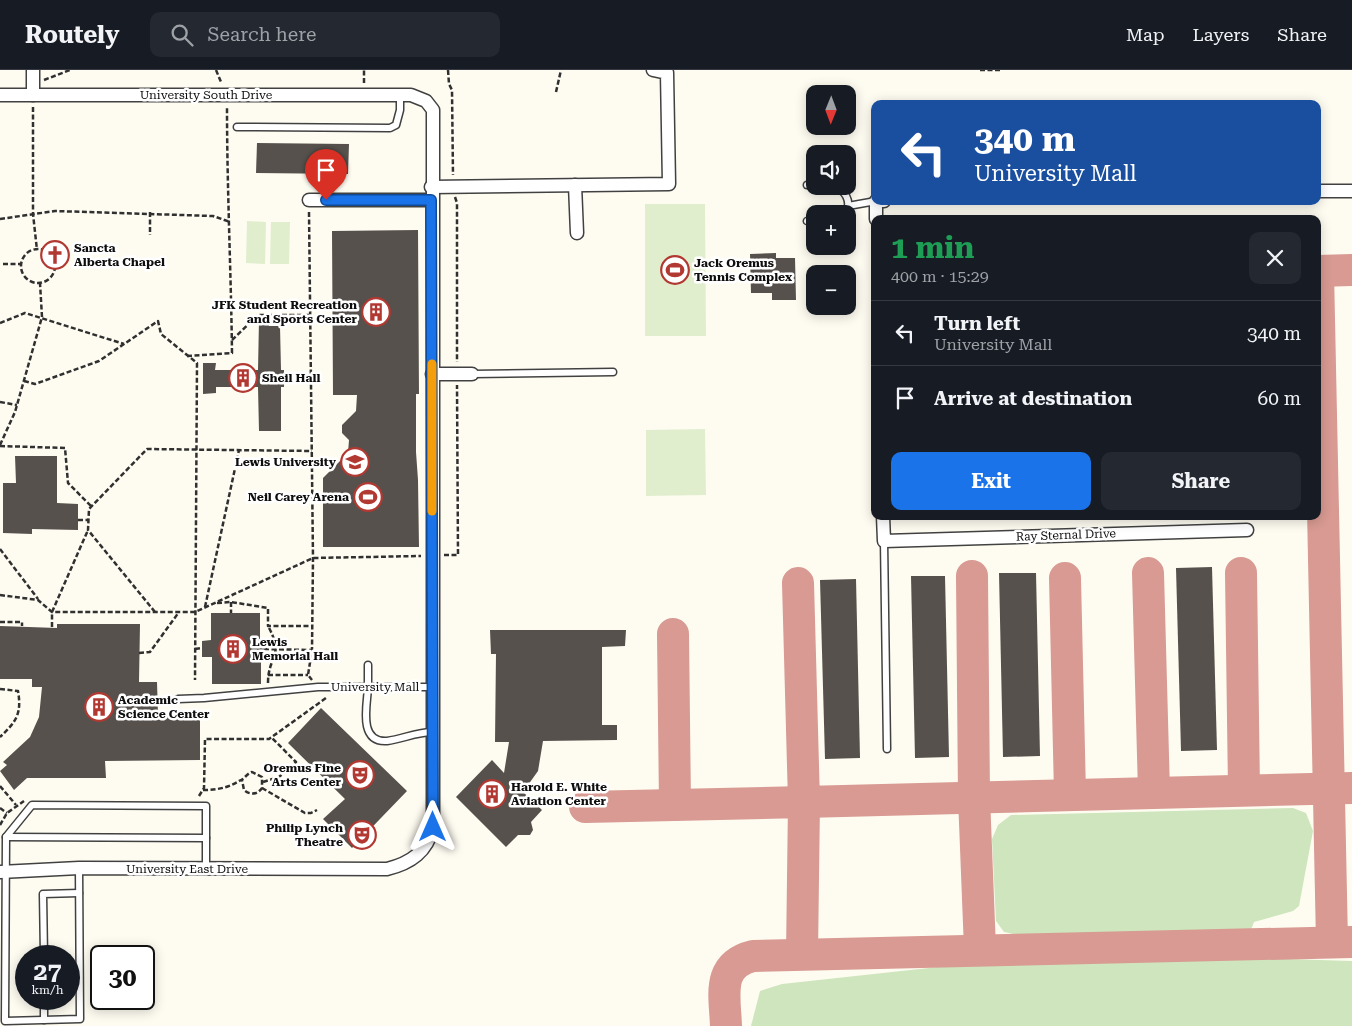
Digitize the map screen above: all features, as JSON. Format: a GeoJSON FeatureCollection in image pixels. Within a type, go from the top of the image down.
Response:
{"type":"FeatureCollection","features":[{"type":"Feature","properties":{"kind":"street"},"geometry":{"type":"LineString","coordinates":[[308,200],[431,193],[453,185],[669,184],[667,73],[653,70]]}},
{"type":"Feature","properties":{"kind":"street"},"geometry":{"type":"LineString","coordinates":[[33,75],[33,95]]}},
{"type":"Feature","properties":{"kind":"street","name":"University South Drive"},"geometry":{"type":"LineString","coordinates":[[0,95],[406,95]]}},
{"type":"Feature","properties":{"kind":"street"},"geometry":{"type":"LineString","coordinates":[[406,95],[426,101],[432,110],[433,732]]}},
{"type":"Feature","properties":{"kind":"street"},"geometry":{"type":"LineString","coordinates":[[575,185],[577,233]]}},
{"type":"Feature","properties":{"kind":"street"},"geometry":{"type":"LineString","coordinates":[[1321,191],[1352,191]]}},
{"type":"Feature","properties":{"kind":"street"},"geometry":{"type":"LineString","coordinates":[[432,374],[472,374]]}},
{"type":"Feature","properties":{"kind":"street"},"geometry":{"type":"LineString","coordinates":[[883,520],[884,541]]}},
{"type":"Feature","properties":{"kind":"street","name":"Ray Sternal Drive"},"geometry":{"type":"LineString","coordinates":[[884,541],[1247,530]]}},
{"type":"Feature","properties":{"kind":"street","name":"University East Drive"},"geometry":{"type":"LineString","coordinates":[[2,872],[79,868],[375,869],[399,866],[420,854],[430,841],[433,827],[433,732]]}},
{"type":"Feature","properties":{"kind":"lane"},"geometry":{"type":"LineString","coordinates":[[238,127],[390,128],[396,125],[406,95]]}},
{"type":"Feature","properties":{"kind":"lane"},"geometry":{"type":"LineString","coordinates":[[854,205],[871,202]]}},
{"type":"Feature","properties":{"kind":"lane"},"geometry":{"type":"LineString","coordinates":[[472,374],[613,372]]}},
{"type":"Feature","properties":{"kind":"lane"},"geometry":{"type":"LineString","coordinates":[[884,541],[887,749]]}},
{"type":"Feature","properties":{"kind":"lane"},"geometry":{"type":"LineString","coordinates":[[368,665],[366,717],[367,726],[373,736],[385,741],[414,734],[433,732]]}},
{"type":"Feature","properties":{"kind":"lane","name":"University Mall"},"geometry":{"type":"LineString","coordinates":[[178,698],[204,698],[318,687],[432,687]]}},
{"type":"Feature","properties":{"kind":"lane"},"geometry":{"type":"LineString","coordinates":[[79,868],[80,1020],[5,1021],[2,872],[6,836],[32,805],[206,806],[206,868]]}},
{"type":"Feature","properties":{"kind":"lane"},"geometry":{"type":"LineString","coordinates":[[6,836],[206,838]]}},
{"type":"Feature","properties":{"kind":"lane"},"geometry":{"type":"LineString","coordinates":[[44,945],[43,894],[79,893]]}},
{"type":"Feature","properties":{"kind":"lane"},"geometry":{"type":"LineString","coordinates":[[44,1010],[44,1020]]}},
{"type":"Feature","properties":{"kind":"path"},"geometry":{"type":"LineString","coordinates":[[33,75],[44,80],[70,70]]}},
{"type":"Feature","properties":{"kind":"path"},"geometry":{"type":"LineString","coordinates":[[448,70],[448,84],[452,90],[453,185],[457,203]]}},
{"type":"Feature","properties":{"kind":"path"},"geometry":{"type":"LineString","coordinates":[[556,92],[561,70]]}},
{"type":"Feature","properties":{"kind":"path"},"geometry":{"type":"LineString","coordinates":[[980,70],[1001,70]]}},
{"type":"Feature","properties":{"kind":"path"},"geometry":{"type":"LineString","coordinates":[[33,95],[33,214],[37,250]]}},
{"type":"Feature","properties":{"kind":"path"},"geometry":{"type":"LineString","coordinates":[[187,356],[232,352],[230,222],[226,166],[227,95]]}},
{"type":"Feature","properties":{"kind":"path"},"geometry":{"type":"LineString","coordinates":[[191,796],[200,796],[203,790],[204,739],[271,738],[326,698],[308,675],[312,650],[313,558],[308,200]]}},
{"type":"Feature","properties":{"kind":"path"},"geometry":{"type":"LineString","coordinates":[[0,219],[55,211],[150,212],[213,216],[230,222]]}},
{"type":"Feature","properties":{"kind":"path"},"geometry":{"type":"LineString","coordinates":[[150,212],[150,235]]}},
{"type":"Feature","properties":{"kind":"path"},"geometry":{"type":"LineString","coordinates":[[37,250],[50,255],[55,265],[52,275],[40,283],[28,280],[24,276],[21,264],[26,255],[37,250]]}},
{"type":"Feature","properties":{"kind":"path"},"geometry":{"type":"LineString","coordinates":[[2,264],[21,264]]}},
{"type":"Feature","properties":{"kind":"path"},"geometry":{"type":"LineString","coordinates":[[40,283],[42,317],[17,405],[0,445],[65,448],[68,483],[91,506]]}},
{"type":"Feature","properties":{"kind":"path"},"geometry":{"type":"LineString","coordinates":[[0,324],[25,313],[124,344]]}},
{"type":"Feature","properties":{"kind":"path"},"geometry":{"type":"LineString","coordinates":[[232,340],[258,315],[310,315]]}},
{"type":"Feature","properties":{"kind":"path"},"geometry":{"type":"LineString","coordinates":[[24,381],[34,384],[99,361],[158,321],[161,334],[197,364],[195,680]]}},
{"type":"Feature","properties":{"kind":"path"},"geometry":{"type":"LineString","coordinates":[[0,402],[17,405]]}},
{"type":"Feature","properties":{"kind":"path"},"geometry":{"type":"LineString","coordinates":[[52,627],[52,612],[88,530],[89,509],[147,449],[312,451]]}},
{"type":"Feature","properties":{"kind":"path"},"geometry":{"type":"LineString","coordinates":[[205,607],[239,450]]}},
{"type":"Feature","properties":{"kind":"path"},"geometry":{"type":"LineString","coordinates":[[78,520],[88,520]]}},
{"type":"Feature","properties":{"kind":"path"},"geometry":{"type":"LineString","coordinates":[[88,530],[155,612]]}},
{"type":"Feature","properties":{"kind":"path"},"geometry":{"type":"LineString","coordinates":[[0,548],[38,600],[52,612],[195,612],[313,558],[458,555]]}},
{"type":"Feature","properties":{"kind":"path"},"geometry":{"type":"LineString","coordinates":[[0,595],[38,600]]}},
{"type":"Feature","properties":{"kind":"path"},"geometry":{"type":"LineString","coordinates":[[213,604],[231,602],[268,608],[268,626],[276,639],[276,657],[268,675],[268,684]]}},
{"type":"Feature","properties":{"kind":"path"},"geometry":{"type":"LineString","coordinates":[[231,602],[231,613]]}},
{"type":"Feature","properties":{"kind":"path"},"geometry":{"type":"LineString","coordinates":[[139,653],[150,652],[179,612]]}},
{"type":"Feature","properties":{"kind":"path"},"geometry":{"type":"LineString","coordinates":[[0,622],[22,622],[22,626]]}},
{"type":"Feature","properties":{"kind":"path"},"geometry":{"type":"LineString","coordinates":[[268,626],[312,626]]}},
{"type":"Feature","properties":{"kind":"path"},"geometry":{"type":"LineString","coordinates":[[195,648],[202,648]]}},
{"type":"Feature","properties":{"kind":"path"},"geometry":{"type":"LineString","coordinates":[[264,649],[312,650]]}},
{"type":"Feature","properties":{"kind":"path"},"geometry":{"type":"LineString","coordinates":[[268,675],[308,675]]}},
{"type":"Feature","properties":{"kind":"path"},"geometry":{"type":"LineString","coordinates":[[0,689],[18,691],[20,700],[19,711],[12,725],[0,737]]}},
{"type":"Feature","properties":{"kind":"path"},"geometry":{"type":"LineString","coordinates":[[263,782],[279,777],[296,762],[271,738]]}},
{"type":"Feature","properties":{"kind":"path"},"geometry":{"type":"LineString","coordinates":[[203,790],[221,789],[242,780],[252,772],[259,775],[263,782],[262,788],[257,793],[250,794],[244,790],[242,780]]}},
{"type":"Feature","properties":{"kind":"path"},"geometry":{"type":"LineString","coordinates":[[0,786],[16,805]]}},
{"type":"Feature","properties":{"kind":"path"},"geometry":{"type":"LineString","coordinates":[[262,788],[305,813],[317,810]]}},
{"type":"Feature","properties":{"kind":"path"},"geometry":{"type":"LineString","coordinates":[[0,825],[6,813],[28,799]]}},
{"type":"Feature","properties":{"kind":"path"},"geometry":{"type":"LineString","coordinates":[[0,808],[6,813]]}},
{"type":"Feature","properties":{"kind":"green space","name":"Jack Oremus Tennis Complex"},"geometry":{"type":"Polygon","coordinates":[[[645,204],[705,204],[706,336],[645,336],[645,204]]]}},
{"type":"Feature","properties":{"kind":"green space"},"geometry":{"type":"Polygon","coordinates":[[[247,221],[266,222],[265,264],[246,263],[247,221]]]}},
{"type":"Feature","properties":{"kind":"green space"},"geometry":{"type":"Polygon","coordinates":[[[271,222],[290,222],[289,264],[270,264],[271,222]]]}},
{"type":"Feature","properties":{"kind":"green space"},"geometry":{"type":"Polygon","coordinates":[[[705,429],[706,495],[646,496],[646,430],[705,429]]]}},
{"type":"Feature","properties":{"kind":"green space"},"geometry":{"type":"Polygon","coordinates":[[[1293,808],[1306,813],[1313,831],[1299,906],[1293,911],[1254,922],[1250,932],[1022,936],[1004,932],[996,921],[992,839],[998,825],[1011,815],[1293,808]]]}},
{"type":"Feature","properties":{"kind":"green space"},"geometry":{"type":"Polygon","coordinates":[[[1251,958],[1352,961],[1352,1026],[751,1026],[760,991],[782,984],[938,967],[1251,958]]]}},
{"type":"Feature","properties":{"kind":"building"},"geometry":{"type":"Polygon","coordinates":[[[257,143],[349,144],[348,174],[256,173],[257,143]]]}},
{"type":"Feature","properties":{"kind":"building","name":"JFK Student Recreation and Sports Center"},"geometry":{"type":"Polygon","coordinates":[[[418,230],[419,394],[416,394],[416,452],[419,547],[323,547],[323,478],[348,453],[349,440],[342,433],[342,425],[356,411],[357,395],[333,395],[332,231],[418,230]]]}},
{"type":"Feature","properties":{"kind":"building"},"geometry":{"type":"Polygon","coordinates":[[[776,253],[776,258],[795,258],[796,300],[772,300],[772,293],[751,293],[750,254],[776,253]]]}},
{"type":"Feature","properties":{"kind":"building","name":"Sheil Hall"},"geometry":{"type":"Polygon","coordinates":[[[259,320],[269,320],[269,326],[280,326],[281,370],[284,370],[284,387],[281,387],[281,431],[259,431],[258,387],[216,387],[216,393],[203,394],[203,363],[216,363],[215,370],[258,370],[259,320]]]}},
{"type":"Feature","properties":{"kind":"building"},"geometry":{"type":"Polygon","coordinates":[[[15,456],[57,456],[57,503],[78,504],[78,530],[32,529],[32,534],[3,533],[3,483],[16,483],[15,456]]]}},
{"type":"Feature","properties":{"kind":"building"},"geometry":{"type":"Polygon","coordinates":[[[1212,567],[1217,750],[1181,751],[1176,568],[1212,567]]]}},
{"type":"Feature","properties":{"kind":"building"},"geometry":{"type":"Polygon","coordinates":[[[999,573],[1036,573],[1040,756],[1003,757],[999,573]]]}},
{"type":"Feature","properties":{"kind":"building"},"geometry":{"type":"Polygon","coordinates":[[[911,576],[945,576],[949,757],[915,758],[911,576]]]}},
{"type":"Feature","properties":{"kind":"building"},"geometry":{"type":"Polygon","coordinates":[[[856,579],[860,758],[825,759],[820,580],[856,579]]]}},
{"type":"Feature","properties":{"kind":"building","name":"Lewis Memorial Hall"},"geometry":{"type":"Polygon","coordinates":[[[211,613],[260,613],[260,641],[265,641],[265,656],[261,657],[261,684],[212,684],[212,657],[202,657],[202,641],[211,640],[211,613]]]}},
{"type":"Feature","properties":{"kind":"building","name":"Academic Science Center"},"geometry":{"type":"Polygon","coordinates":[[[57,624],[140,624],[139,682],[157,682],[158,715],[200,715],[200,760],[105,761],[106,778],[27,778],[14,790],[0,771],[7,765],[3,762],[30,737],[39,717],[42,687],[32,687],[32,679],[0,679],[0,626],[57,628],[57,624]]]}},
{"type":"Feature","properties":{"kind":"building"},"geometry":{"type":"Polygon","coordinates":[[[490,630],[626,630],[625,646],[602,647],[602,725],[617,725],[617,740],[543,741],[538,771],[523,792],[542,810],[531,822],[533,830],[530,835],[518,835],[506,847],[456,797],[492,760],[504,773],[509,742],[495,742],[496,654],[491,654],[490,630]]]}},
{"type":"Feature","properties":{"kind":"building","name":"Oremus Fine Arts Center"},"geometry":{"type":"Polygon","coordinates":[[[321,708],[407,791],[352,848],[323,819],[345,799],[288,743],[321,708]]]}},
{"type":"Feature","properties":{"kind":"taxiway"},"geometry":{"type":"LineString","coordinates":[[1321,271],[1352,270]]}},
{"type":"Feature","properties":{"kind":"taxiway"},"geometry":{"type":"LineString","coordinates":[[1321,415],[1332,942]]}},
{"type":"Feature","properties":{"kind":"taxiway"},"geometry":{"type":"LineString","coordinates":[[1148,573],[1154,792]]}},
{"type":"Feature","properties":{"kind":"taxiway"},"geometry":{"type":"LineString","coordinates":[[1241,573],[1244,790]]}},
{"type":"Feature","properties":{"kind":"taxiway"},"geometry":{"type":"LineString","coordinates":[[972,576],[974,797],[980,949]]}},
{"type":"Feature","properties":{"kind":"taxiway"},"geometry":{"type":"LineString","coordinates":[[1065,578],[1070,794]]}},
{"type":"Feature","properties":{"kind":"taxiway"},"geometry":{"type":"LineString","coordinates":[[798,583],[804,802],[1352,788]]}},
{"type":"Feature","properties":{"kind":"taxiway"},"geometry":{"type":"LineString","coordinates":[[673,634],[675,805]]}},
{"type":"Feature","properties":{"kind":"taxiway"},"geometry":{"type":"LineString","coordinates":[[585,807],[804,802],[802,954]]}},
{"type":"Feature","properties":{"kind":"taxiway"},"geometry":{"type":"LineString","coordinates":[[726,1026],[724,993],[728,974],[741,960],[753,956],[1352,942]]}},
{"type":"Feature","properties":{"kind":"slow traffic"},"geometry":{"type":"LineString","coordinates":[[432,364],[432,511]]}},
{"type":"Feature","properties":{"kind":"place","name":"Sancta Alberta Chapel"},"geometry":{"type":"Point","coordinates":[55,255]}},
{"type":"Feature","properties":{"kind":"place","name":"Jack Oremus Tennis Complex"},"geometry":{"type":"Point","coordinates":[675,270]}},
{"type":"Feature","properties":{"kind":"place","name":"JFK Student Recreation and Sports Center"},"geometry":{"type":"Point","coordinates":[376,312]}},
{"type":"Feature","properties":{"kind":"place","name":"Sheil Hall"},"geometry":{"type":"Point","coordinates":[243,378]}},
{"type":"Feature","properties":{"kind":"place","name":"Lewis University"},"geometry":{"type":"Point","coordinates":[355,462]}},
{"type":"Feature","properties":{"kind":"place","name":"Neil Carey Arena"},"geometry":{"type":"Point","coordinates":[368,497]}},
{"type":"Feature","properties":{"kind":"place","name":"Lewis Memorial Hall"},"geometry":{"type":"Point","coordinates":[233,649]}},
{"type":"Feature","properties":{"kind":"place","name":"Academic Science Center"},"geometry":{"type":"Point","coordinates":[99,707]}},
{"type":"Feature","properties":{"kind":"place","name":"Oremus Fine Arts Center"},"geometry":{"type":"Point","coordinates":[360,775]}},
{"type":"Feature","properties":{"kind":"place","name":"Harold E. White Aviation Center"},"geometry":{"type":"Point","coordinates":[492,794]}},
{"type":"Feature","properties":{"kind":"place","name":"Philip Lynch Theatre"},"geometry":{"type":"Point","coordinates":[362,835]}},
{"type":"Feature","properties":{"kind":"route"},"geometry":{"type":"LineString","coordinates":[[326,200],[431,200],[433,827]]}}]}
